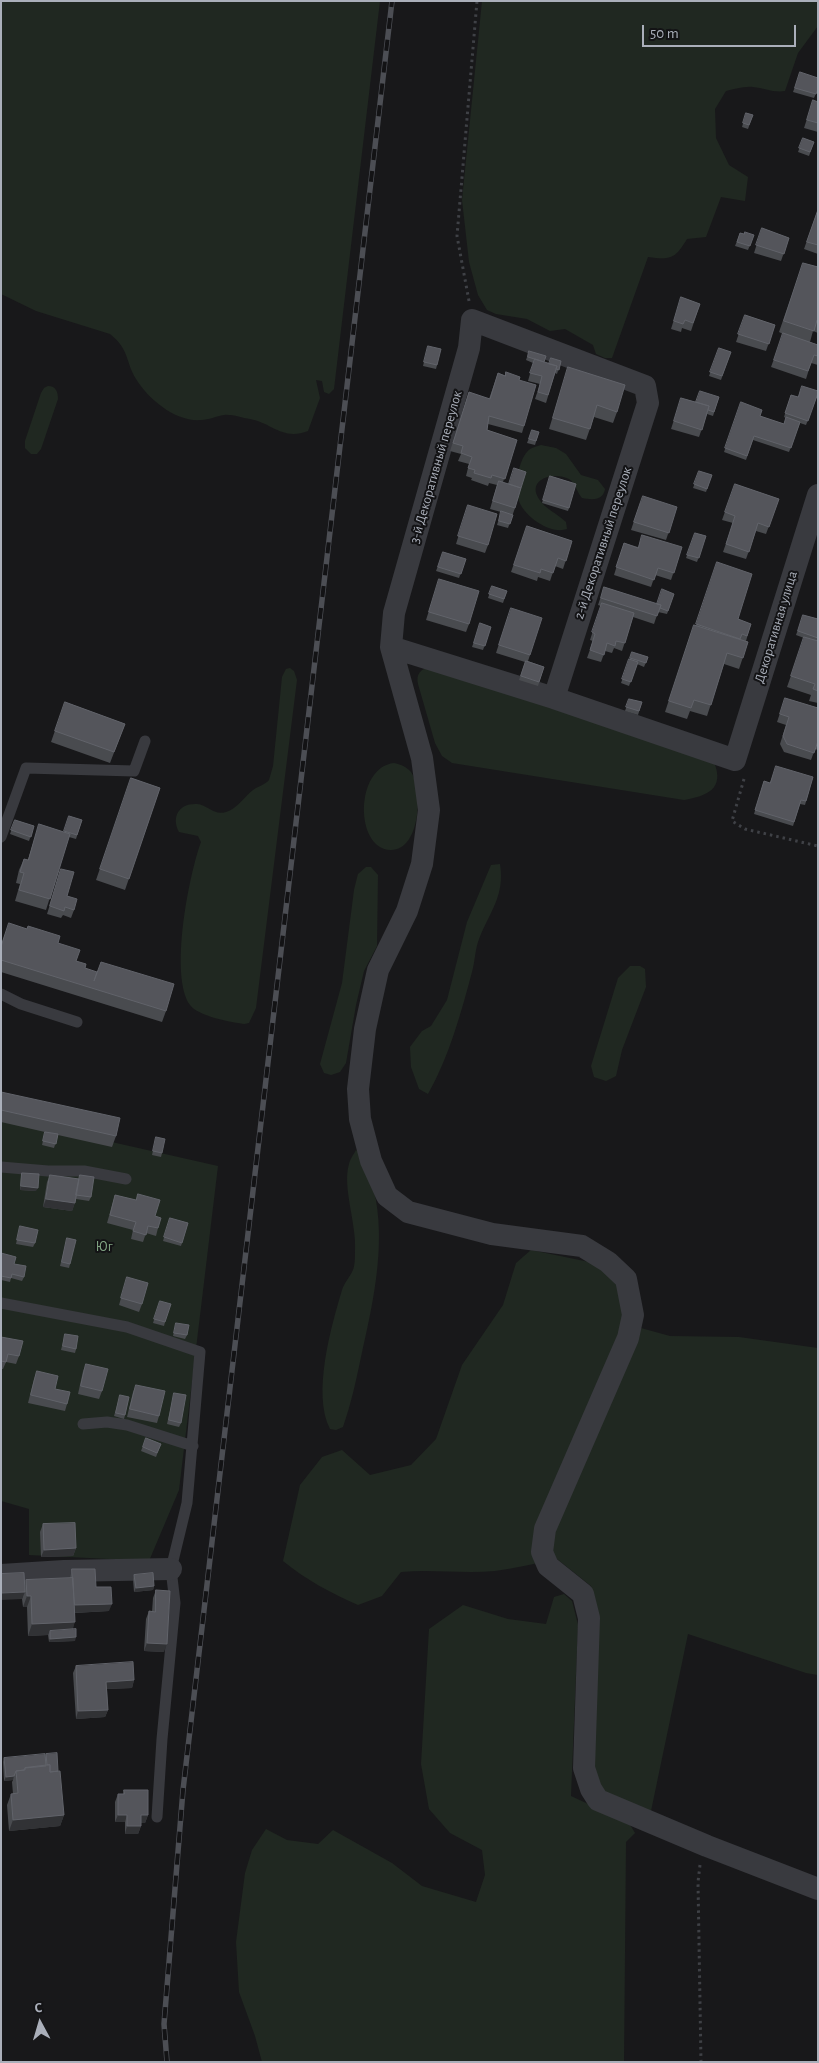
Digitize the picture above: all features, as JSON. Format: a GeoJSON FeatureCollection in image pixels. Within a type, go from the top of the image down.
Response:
{"type":"FeatureCollection","features":[{"type":"Feature","properties":{"kind":"street","name":"2-й Декоративный переулок"},"geometry":{"type":"LineString","coordinates":[[472,320],[645,386],[648,402],[554,698]]}},
{"type":"Feature","properties":{"kind":"street","name":"3-й Декоративный переулок"},"geometry":{"type":"LineString","coordinates":[[391,647],[394,613],[470,348],[472,320]]}},
{"type":"Feature","properties":{"kind":"street","name":"Декоративная улица"},"geometry":{"type":"LineString","coordinates":[[735,760],[818,495]]}},
{"type":"Feature","properties":{"kind":"street"},"geometry":{"type":"LineString","coordinates":[[391,647],[554,698],[735,760]]}},
{"type":"Feature","properties":{"kind":"street"},"geometry":{"type":"LineString","coordinates":[[391,647],[422,758],[429,810],[422,864],[407,911],[378,970],[365,1029],[358,1089],[360,1120],[371,1161],[388,1196],[408,1212],[492,1234],[582,1246],[608,1262],[626,1279],[633,1315],[628,1338],[545,1529],[542,1552],[548,1566],[583,1594],[589,1618],[584,1768],[591,1789],[598,1800],[707,1846],[818,1889]]}},
{"type":"Feature","properties":{"kind":"street"},"geometry":{"type":"LineString","coordinates":[[1,1576],[64,1571],[172,1569]]}},
{"type":"Feature","properties":{"kind":"lane"},"geometry":{"type":"LineString","coordinates":[[1,838],[26,768],[134,771],[145,741]]}},
{"type":"Feature","properties":{"kind":"lane"},"geometry":{"type":"LineString","coordinates":[[1,994],[21,1004],[77,1022]]}},
{"type":"Feature","properties":{"kind":"lane"},"geometry":{"type":"LineString","coordinates":[[1,1166],[48,1171],[84,1170],[126,1179]]}},
{"type":"Feature","properties":{"kind":"lane"},"geometry":{"type":"LineString","coordinates":[[1,1303],[127,1327],[200,1352],[187,1503],[172,1569],[175,1603],[162,1739],[157,1816]]}},
{"type":"Feature","properties":{"kind":"lane"},"geometry":{"type":"LineString","coordinates":[[82,1424],[107,1422],[127,1425],[192,1446]]}},
{"type":"Feature","properties":{"kind":"path"},"geometry":{"type":"LineString","coordinates":[[472,320],[457,236],[477,1]]}},
{"type":"Feature","properties":{"kind":"path"},"geometry":{"type":"LineString","coordinates":[[735,760],[744,779],[732,821],[745,829],[818,846]]}},
{"type":"Feature","properties":{"kind":"path"},"geometry":{"type":"LineString","coordinates":[[701,2062],[698,1882],[700,1867],[707,1846]]}},
{"type":"Feature","properties":{"kind":"green space"},"geometry":{"type":"Polygon","coordinates":[[[1,1],[380,1],[334,389],[329,394],[324,392],[322,381],[316,380],[320,398],[308,431],[299,434],[284,433],[258,421],[230,415],[192,420],[173,413],[148,395],[136,379],[121,345],[110,334],[36,311],[1,294],[1,1]]]}},
{"type":"Feature","properties":{"kind":"green space"},"geometry":{"type":"Polygon","coordinates":[[[482,1],[818,1],[818,26],[798,53],[785,91],[750,87],[726,91],[715,109],[716,138],[729,165],[748,177],[745,201],[721,197],[706,237],[687,239],[679,251],[672,257],[648,257],[612,358],[605,358],[596,354],[593,345],[565,329],[550,331],[527,319],[496,314],[487,310],[478,295],[469,262],[462,200],[482,1]]]}},
{"type":"Feature","properties":{"kind":"green space"},"geometry":{"type":"Polygon","coordinates":[[[48,386],[56,390],[58,399],[41,449],[37,454],[31,454],[25,448],[25,441],[41,393],[48,386]]]}},
{"type":"Feature","properties":{"kind":"green space"},"geometry":{"type":"Polygon","coordinates":[[[541,445],[556,448],[566,454],[581,475],[598,480],[605,489],[599,498],[590,499],[582,498],[571,480],[563,477],[544,478],[539,482],[536,486],[536,492],[539,499],[566,522],[567,529],[553,529],[538,523],[526,513],[519,501],[517,481],[520,466],[530,449],[541,445]]]}},
{"type":"Feature","properties":{"kind":"green space"},"geometry":{"type":"Polygon","coordinates":[[[431,667],[714,762],[717,771],[715,785],[712,790],[700,796],[684,800],[452,763],[442,756],[435,743],[418,684],[420,673],[424,669],[431,667]]]}},
{"type":"Feature","properties":{"kind":"green space"},"geometry":{"type":"Polygon","coordinates":[[[290,668],[294,671],[297,680],[256,1008],[249,1023],[244,1024],[215,1018],[194,1009],[190,1005],[184,991],[181,972],[183,925],[191,877],[201,842],[198,836],[179,832],[176,816],[181,808],[191,804],[201,805],[218,813],[230,810],[237,806],[253,790],[269,780],[273,766],[282,677],[286,669],[290,668]]]}},
{"type":"Feature","properties":{"kind":"green space"},"geometry":{"type":"Polygon","coordinates":[[[394,763],[403,766],[411,772],[415,780],[418,804],[414,830],[401,847],[391,850],[379,846],[370,837],[365,823],[364,808],[366,792],[372,778],[381,768],[394,763]]]}},
{"type":"Feature","properties":{"kind":"green space"},"geometry":{"type":"Polygon","coordinates":[[[500,864],[500,885],[496,903],[478,943],[472,972],[454,1034],[428,1094],[419,1089],[411,1067],[410,1047],[422,1031],[431,1026],[447,1000],[467,922],[491,865],[500,864]]]}},
{"type":"Feature","properties":{"kind":"green space"},"geometry":{"type":"Polygon","coordinates":[[[366,867],[371,867],[378,875],[377,946],[364,971],[346,1063],[340,1072],[331,1075],[324,1073],[320,1064],[342,983],[354,890],[358,874],[366,867]]]}},
{"type":"Feature","properties":{"kind":"green space"},"geometry":{"type":"Polygon","coordinates":[[[630,966],[640,966],[645,969],[646,987],[622,1050],[616,1076],[606,1081],[594,1077],[591,1066],[618,978],[630,966]]]}},
{"type":"Feature","properties":{"kind":"green space","name":"Юг"},"geometry":{"type":"Polygon","coordinates":[[[1,1117],[218,1166],[179,1490],[149,1561],[29,1555],[29,1509],[1,1501],[1,1117]]]}},
{"type":"Feature","properties":{"kind":"green space"},"geometry":{"type":"Polygon","coordinates":[[[356,1150],[365,1162],[376,1198],[379,1243],[378,1266],[371,1312],[353,1392],[343,1427],[336,1430],[330,1429],[325,1414],[323,1379],[325,1360],[338,1305],[343,1287],[355,1263],[355,1241],[348,1195],[347,1173],[356,1150]]]}},
{"type":"Feature","properties":{"kind":"green space"},"geometry":{"type":"Polygon","coordinates":[[[531,1250],[594,1263],[617,1281],[630,1325],[670,1336],[739,1337],[818,1348],[818,1675],[806,1673],[688,1634],[651,1811],[605,1797],[589,1765],[595,1615],[591,1586],[557,1559],[495,1571],[401,1572],[382,1596],[358,1605],[319,1586],[283,1561],[300,1485],[322,1457],[342,1450],[370,1475],[411,1465],[436,1439],[462,1365],[503,1305],[516,1263],[531,1250]]]}},
{"type":"Feature","properties":{"kind":"green space"},"geometry":{"type":"Polygon","coordinates":[[[564,1594],[572,1601],[578,1625],[571,1796],[629,1823],[635,1833],[626,1842],[624,2062],[262,2062],[239,1992],[236,1942],[245,1873],[252,1850],[266,1829],[287,1840],[318,1844],[333,1830],[392,1863],[422,1886],[476,1902],[485,1875],[482,1850],[450,1833],[429,1809],[421,1764],[429,1629],[463,1605],[508,1619],[546,1624],[554,1597],[564,1594]]]}},
{"type":"Feature","properties":{"kind":"building"},"geometry":{"type":"Polygon","coordinates":[[[800,72],[818,78],[816,94],[795,88],[800,72]]]}},
{"type":"Feature","properties":{"kind":"building"},"geometry":{"type":"Polygon","coordinates":[[[813,100],[818,102],[818,123],[807,120],[813,100]]]}},
{"type":"Feature","properties":{"kind":"building"},"geometry":{"type":"Polygon","coordinates":[[[746,113],[753,115],[749,125],[743,123],[746,113]]]}},
{"type":"Feature","properties":{"kind":"building"},"geometry":{"type":"Polygon","coordinates":[[[803,138],[814,142],[810,152],[799,148],[803,138]]]}},
{"type":"Feature","properties":{"kind":"building"},"geometry":{"type":"Polygon","coordinates":[[[818,210],[818,245],[807,242],[818,210]]]}},
{"type":"Feature","properties":{"kind":"building"},"geometry":{"type":"Polygon","coordinates":[[[762,228],[789,238],[784,254],[756,245],[762,228]]]}},
{"type":"Feature","properties":{"kind":"building"},"geometry":{"type":"Polygon","coordinates":[[[745,232],[754,235],[750,246],[737,242],[740,233],[744,234],[745,232]]]}},
{"type":"Feature","properties":{"kind":"building"},"geometry":{"type":"Polygon","coordinates":[[[803,263],[818,267],[818,320],[814,331],[784,321],[803,263]]]}},
{"type":"Feature","properties":{"kind":"building"},"geometry":{"type":"Polygon","coordinates":[[[681,297],[700,304],[693,323],[685,320],[683,324],[674,321],[681,297]]]}},
{"type":"Feature","properties":{"kind":"building"},"geometry":{"type":"Polygon","coordinates":[[[745,315],[775,325],[769,344],[738,334],[745,315]]]}},
{"type":"Feature","properties":{"kind":"building"},"geometry":{"type":"Polygon","coordinates":[[[783,333],[818,345],[818,356],[814,355],[808,371],[774,360],[783,333]]]}},
{"type":"Feature","properties":{"kind":"building"},"geometry":{"type":"Polygon","coordinates":[[[428,346],[441,349],[437,365],[424,362],[428,346]]]}},
{"type":"Feature","properties":{"kind":"building"},"geometry":{"type":"Polygon","coordinates":[[[719,348],[731,352],[722,376],[710,372],[719,348]]]}},
{"type":"Feature","properties":{"kind":"building"},"geometry":{"type":"Polygon","coordinates":[[[529,351],[546,356],[544,362],[528,357],[529,351]]]}},
{"type":"Feature","properties":{"kind":"building"},"geometry":{"type":"Polygon","coordinates":[[[551,358],[561,361],[559,370],[556,369],[557,366],[549,364],[551,358]]]}},
{"type":"Feature","properties":{"kind":"building"},"geometry":{"type":"Polygon","coordinates":[[[535,359],[557,366],[548,395],[538,392],[542,376],[530,373],[535,359]]]}},
{"type":"Feature","properties":{"kind":"building"},"geometry":{"type":"Polygon","coordinates":[[[568,367],[625,385],[617,412],[597,405],[590,429],[553,418],[568,367]]]}},
{"type":"Feature","properties":{"kind":"building"},"geometry":{"type":"Polygon","coordinates":[[[506,372],[520,377],[519,380],[536,385],[524,426],[489,416],[487,430],[517,440],[505,479],[492,475],[491,478],[474,473],[475,470],[468,468],[472,457],[461,453],[463,446],[453,443],[469,392],[490,399],[498,373],[505,376],[506,372]]]}},
{"type":"Feature","properties":{"kind":"building"},"geometry":{"type":"Polygon","coordinates":[[[802,386],[818,391],[808,421],[785,413],[791,395],[798,397],[802,386]]]}},
{"type":"Feature","properties":{"kind":"building"},"geometry":{"type":"Polygon","coordinates":[[[700,391],[719,397],[714,412],[708,410],[709,406],[696,402],[700,391]]]}},
{"type":"Feature","properties":{"kind":"building"},"geometry":{"type":"Polygon","coordinates":[[[681,398],[709,406],[702,430],[674,421],[681,398]]]}},
{"type":"Feature","properties":{"kind":"building"},"geometry":{"type":"Polygon","coordinates":[[[741,402],[762,410],[760,416],[784,424],[786,417],[800,422],[791,448],[754,436],[747,456],[725,448],[741,402]]]}},
{"type":"Feature","properties":{"kind":"building"},"geometry":{"type":"Polygon","coordinates":[[[532,430],[539,432],[536,441],[529,439],[532,430]]]}},
{"type":"Feature","properties":{"kind":"building"},"geometry":{"type":"Polygon","coordinates":[[[514,468],[526,472],[521,488],[509,484],[514,468]]]}},
{"type":"Feature","properties":{"kind":"building"},"geometry":{"type":"Polygon","coordinates":[[[699,471],[712,475],[707,489],[694,484],[699,471]]]}},
{"type":"Feature","properties":{"kind":"building"},"geometry":{"type":"Polygon","coordinates":[[[550,476],[576,484],[569,508],[543,500],[550,476]]]}},
{"type":"Feature","properties":{"kind":"building"},"geometry":{"type":"Polygon","coordinates":[[[499,481],[521,488],[515,508],[493,501],[499,481]]]}},
{"type":"Feature","properties":{"kind":"building"},"geometry":{"type":"Polygon","coordinates":[[[735,484],[779,499],[769,527],[758,523],[749,552],[726,544],[735,516],[725,512],[735,484]]]}},
{"type":"Feature","properties":{"kind":"building"},"geometry":{"type":"Polygon","coordinates":[[[643,496],[677,507],[669,533],[634,522],[643,496]]]}},
{"type":"Feature","properties":{"kind":"building"},"geometry":{"type":"Polygon","coordinates":[[[468,505],[497,514],[488,545],[458,536],[468,505]]]}},
{"type":"Feature","properties":{"kind":"building"},"geometry":{"type":"Polygon","coordinates":[[[501,511],[513,515],[510,524],[499,521],[501,511]]]}},
{"type":"Feature","properties":{"kind":"building"},"geometry":{"type":"Polygon","coordinates":[[[527,526],[572,541],[566,561],[558,558],[553,573],[541,569],[540,573],[514,565],[527,526]]]}},
{"type":"Feature","properties":{"kind":"building"},"geometry":{"type":"Polygon","coordinates":[[[695,533],[706,536],[699,558],[687,555],[695,533]]]}},
{"type":"Feature","properties":{"kind":"building"},"geometry":{"type":"Polygon","coordinates":[[[642,535],[682,547],[674,573],[658,568],[654,580],[616,567],[624,543],[638,548],[642,535]]]}},
{"type":"Feature","properties":{"kind":"building"},"geometry":{"type":"Polygon","coordinates":[[[443,552],[466,559],[461,574],[438,567],[443,552]]]}},
{"type":"Feature","properties":{"kind":"building"},"geometry":{"type":"Polygon","coordinates":[[[717,562],[752,574],[738,619],[751,624],[747,636],[742,634],[740,639],[696,624],[717,562]]]}},
{"type":"Feature","properties":{"kind":"building"},"geometry":{"type":"Polygon","coordinates":[[[439,579],[479,591],[469,624],[429,612],[439,579]]]}},
{"type":"Feature","properties":{"kind":"building"},"geometry":{"type":"Polygon","coordinates":[[[492,586],[507,591],[504,599],[489,594],[492,586]]]}},
{"type":"Feature","properties":{"kind":"building"},"geometry":{"type":"Polygon","coordinates":[[[604,587],[661,605],[657,616],[601,598],[604,587]]]}},
{"type":"Feature","properties":{"kind":"building"},"geometry":{"type":"Polygon","coordinates":[[[662,589],[674,594],[668,611],[660,608],[661,605],[657,604],[662,589]]]}},
{"type":"Feature","properties":{"kind":"building"},"geometry":{"type":"Polygon","coordinates":[[[602,603],[634,613],[625,643],[616,641],[615,646],[607,643],[604,655],[590,650],[595,634],[592,632],[602,603]]]}},
{"type":"Feature","properties":{"kind":"building"},"geometry":{"type":"Polygon","coordinates":[[[511,608],[542,618],[530,655],[499,645],[511,608]]]}},
{"type":"Feature","properties":{"kind":"building"},"geometry":{"type":"Polygon","coordinates":[[[803,615],[818,619],[818,638],[798,631],[803,615]]]}},
{"type":"Feature","properties":{"kind":"building"},"geometry":{"type":"Polygon","coordinates":[[[480,623],[491,627],[485,646],[474,643],[480,623]]]}},
{"type":"Feature","properties":{"kind":"building"},"geometry":{"type":"Polygon","coordinates":[[[694,625],[748,642],[743,658],[727,653],[711,705],[694,700],[691,708],[669,701],[694,625]]]}},
{"type":"Feature","properties":{"kind":"building"},"geometry":{"type":"Polygon","coordinates":[[[804,637],[818,641],[818,691],[813,689],[815,684],[791,676],[804,637]]]}},
{"type":"Feature","properties":{"kind":"building"},"geometry":{"type":"Polygon","coordinates":[[[632,652],[648,657],[646,663],[630,658],[632,652]]]}},
{"type":"Feature","properties":{"kind":"building"},"geometry":{"type":"Polygon","coordinates":[[[629,659],[638,662],[631,682],[622,679],[629,659]]]}},
{"type":"Feature","properties":{"kind":"building"},"geometry":{"type":"Polygon","coordinates":[[[526,661],[544,667],[539,682],[521,676],[526,661]]]}},
{"type":"Feature","properties":{"kind":"building"},"geometry":{"type":"Polygon","coordinates":[[[785,698],[818,708],[818,741],[814,753],[787,744],[783,736],[789,717],[780,714],[785,698]]]}},
{"type":"Feature","properties":{"kind":"building"},"geometry":{"type":"Polygon","coordinates":[[[629,699],[642,702],[639,711],[626,707],[629,699]]]}},
{"type":"Feature","properties":{"kind":"building"},"geometry":{"type":"Polygon","coordinates":[[[65,702],[125,724],[114,752],[55,731],[65,702]]]}},
{"type":"Feature","properties":{"kind":"building"},"geometry":{"type":"Polygon","coordinates":[[[776,766],[813,777],[806,801],[801,800],[794,822],[755,810],[764,781],[770,783],[776,766]]]}},
{"type":"Feature","properties":{"kind":"building"},"geometry":{"type":"Polygon","coordinates":[[[131,778],[160,788],[129,879],[100,869],[131,778]]]}},
{"type":"Feature","properties":{"kind":"building"},"geometry":{"type":"Polygon","coordinates":[[[69,816],[82,820],[77,835],[64,831],[69,816]]]}},
{"type":"Feature","properties":{"kind":"building"},"geometry":{"type":"Polygon","coordinates":[[[15,820],[34,826],[31,837],[11,830],[15,820]]]}},
{"type":"Feature","properties":{"kind":"building"},"geometry":{"type":"Polygon","coordinates":[[[39,824],[70,834],[50,899],[19,890],[24,873],[20,872],[24,859],[28,860],[39,824]]]}},
{"type":"Feature","properties":{"kind":"building"},"geometry":{"type":"Polygon","coordinates":[[[61,869],[74,872],[67,896],[77,899],[74,910],[65,907],[64,911],[50,906],[61,869]]]}},
{"type":"Feature","properties":{"kind":"building"},"geometry":{"type":"Polygon","coordinates":[[[9,923],[27,929],[28,926],[60,936],[58,943],[80,950],[76,961],[86,964],[85,968],[97,972],[94,981],[101,962],[174,984],[166,1011],[1,960],[1,947],[9,923]]]}},
{"type":"Feature","properties":{"kind":"building"},"geometry":{"type":"Polygon","coordinates":[[[1,1092],[120,1118],[116,1136],[1,1110],[1,1092]]]}},
{"type":"Feature","properties":{"kind":"building"},"geometry":{"type":"Polygon","coordinates":[[[45,1132],[58,1134],[56,1144],[43,1141],[45,1132]]]}},
{"type":"Feature","properties":{"kind":"building"},"geometry":{"type":"Polygon","coordinates":[[[156,1137],[165,1139],[162,1153],[153,1151],[156,1137]]]}},
{"type":"Feature","properties":{"kind":"building"},"geometry":{"type":"Polygon","coordinates":[[[22,1173],[39,1174],[38,1188],[21,1186],[22,1173]]]}},
{"type":"Feature","properties":{"kind":"building"},"geometry":{"type":"Polygon","coordinates":[[[50,1175],[79,1179],[75,1203],[46,1199],[50,1175]]]}},
{"type":"Feature","properties":{"kind":"building"},"geometry":{"type":"Polygon","coordinates":[[[80,1175],[94,1177],[91,1197],[76,1195],[80,1175]]]}},
{"type":"Feature","properties":{"kind":"building"},"geometry":{"type":"Polygon","coordinates":[[[138,1194],[160,1200],[155,1216],[161,1218],[158,1228],[148,1226],[146,1235],[133,1231],[136,1222],[110,1215],[115,1195],[136,1200],[138,1194]]]}},
{"type":"Feature","properties":{"kind":"building"},"geometry":{"type":"Polygon","coordinates":[[[170,1218],[188,1223],[182,1243],[164,1237],[170,1218]]]}},
{"type":"Feature","properties":{"kind":"building"},"geometry":{"type":"Polygon","coordinates":[[[20,1226],[38,1230],[35,1243],[17,1240],[20,1226]]]}},
{"type":"Feature","properties":{"kind":"building"},"geometry":{"type":"Polygon","coordinates":[[[67,1238],[76,1240],[70,1264],[62,1262],[67,1238]]]}},
{"type":"Feature","properties":{"kind":"building"},"geometry":{"type":"Polygon","coordinates":[[[1,1253],[16,1257],[14,1264],[26,1266],[24,1277],[12,1274],[11,1278],[1,1276],[1,1253]]]}},
{"type":"Feature","properties":{"kind":"building"},"geometry":{"type":"Polygon","coordinates":[[[127,1277],[148,1283],[142,1304],[121,1298],[127,1277]]]}},
{"type":"Feature","properties":{"kind":"building"},"geometry":{"type":"Polygon","coordinates":[[[160,1301],[171,1304],[165,1322],[154,1319],[160,1301]]]}},
{"type":"Feature","properties":{"kind":"building"},"geometry":{"type":"Polygon","coordinates":[[[176,1323],[189,1325],[187,1335],[174,1333],[176,1323]]]}},
{"type":"Feature","properties":{"kind":"building"},"geometry":{"type":"Polygon","coordinates":[[[65,1334],[78,1336],[76,1349],[63,1346],[65,1334]]]}},
{"type":"Feature","properties":{"kind":"building"},"geometry":{"type":"Polygon","coordinates":[[[1,1337],[23,1341],[19,1356],[8,1354],[6,1362],[1,1361],[1,1337]]]}},
{"type":"Feature","properties":{"kind":"building"},"geometry":{"type":"Polygon","coordinates":[[[86,1364],[108,1369],[102,1391],[81,1386],[86,1364]]]}},
{"type":"Feature","properties":{"kind":"building"},"geometry":{"type":"Polygon","coordinates":[[[37,1371],[58,1376],[55,1389],[70,1392],[67,1404],[31,1395],[37,1371]]]}},
{"type":"Feature","properties":{"kind":"building"},"geometry":{"type":"Polygon","coordinates":[[[136,1385],[165,1391],[159,1416],[130,1409],[136,1385]]]}},
{"type":"Feature","properties":{"kind":"building"},"geometry":{"type":"Polygon","coordinates":[[[174,1393],[186,1395],[181,1423],[169,1420],[174,1393]]]}},
{"type":"Feature","properties":{"kind":"building"},"geometry":{"type":"Polygon","coordinates":[[[120,1395],[129,1397],[125,1415],[116,1413],[120,1395]]]}},
{"type":"Feature","properties":{"kind":"building"},"geometry":{"type":"Polygon","coordinates":[[[146,1438],[161,1444],[157,1453],[143,1447],[146,1438]]]}},
{"type":"Feature","properties":{"kind":"building"},"geometry":{"type":"Polygon","coordinates":[[[75,1523],[76,1548],[44,1550],[43,1524],[75,1523]]]}},
{"type":"Feature","properties":{"kind":"building"},"geometry":{"type":"Polygon","coordinates":[[[72,1569],[95,1569],[96,1587],[111,1587],[112,1604],[75,1605],[72,1569]]]}},
{"type":"Feature","properties":{"kind":"building"},"geometry":{"type":"Polygon","coordinates":[[[24,1573],[25,1592],[1,1593],[1,1574],[24,1573]]]}},
{"type":"Feature","properties":{"kind":"building"},"geometry":{"type":"Polygon","coordinates":[[[153,1573],[154,1586],[136,1588],[134,1575],[153,1573]]]}},
{"type":"Feature","properties":{"kind":"building"},"geometry":{"type":"Polygon","coordinates":[[[73,1578],[75,1622],[32,1624],[31,1596],[27,1596],[26,1580],[73,1578]]]}},
{"type":"Feature","properties":{"kind":"building"},"geometry":{"type":"Polygon","coordinates":[[[156,1590],[170,1591],[167,1644],[147,1643],[149,1611],[155,1612],[156,1590]]]}},
{"type":"Feature","properties":{"kind":"building"},"geometry":{"type":"Polygon","coordinates":[[[76,1629],[76,1637],[50,1639],[50,1631],[76,1629]]]}},
{"type":"Feature","properties":{"kind":"building"},"geometry":{"type":"Polygon","coordinates":[[[133,1662],[134,1680],[106,1682],[108,1710],[78,1711],[76,1666],[133,1662]]]}},
{"type":"Feature","properties":{"kind":"building"},"geometry":{"type":"Polygon","coordinates":[[[57,1753],[58,1771],[50,1772],[50,1765],[47,1765],[46,1754],[57,1753]]]}},
{"type":"Feature","properties":{"kind":"building"},"geometry":{"type":"Polygon","coordinates":[[[45,1754],[46,1766],[25,1768],[24,1770],[16,1771],[14,1776],[6,1777],[4,1758],[45,1754]]]}},
{"type":"Feature","properties":{"kind":"building"},"geometry":{"type":"Polygon","coordinates":[[[50,1765],[50,1772],[60,1771],[64,1815],[13,1820],[11,1794],[18,1793],[16,1771],[50,1765]]]}},
{"type":"Feature","properties":{"kind":"building"},"geometry":{"type":"Polygon","coordinates":[[[124,1790],[148,1790],[148,1815],[141,1815],[141,1826],[127,1826],[127,1815],[118,1815],[118,1794],[124,1794],[124,1790]]]}},
{"type":"Feature","properties":{"kind":"railway"},"geometry":{"type":"LineString","coordinates":[[167,2062],[164,2024],[183,1790],[392,1]]}}]}
